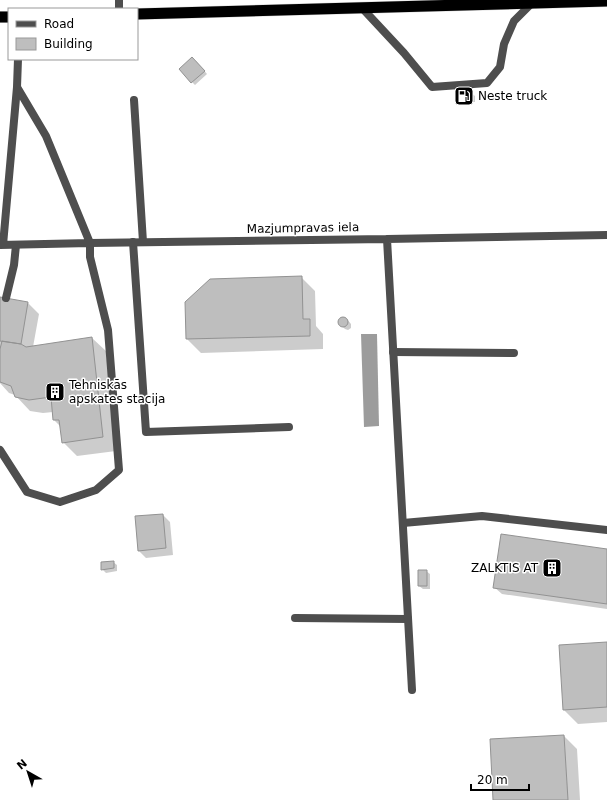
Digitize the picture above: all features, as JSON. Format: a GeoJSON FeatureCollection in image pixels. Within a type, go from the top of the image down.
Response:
{"type":"FeatureCollection","features":[{"type":"Feature","properties":{"kind":"highway"},"geometry":{"type":"LineString","coordinates":[[138,14],[363,9],[607,1]]}},
{"type":"Feature","properties":{"kind":"street"},"geometry":{"type":"LineString","coordinates":[[363,9],[404,53],[432,87],[487,83],[500,67],[504,44],[514,21],[532,3]]}},
{"type":"Feature","properties":{"kind":"street"},"geometry":{"type":"LineString","coordinates":[[2,245],[17,87],[18,60]]}},
{"type":"Feature","properties":{"kind":"street"},"geometry":{"type":"LineString","coordinates":[[0,450],[27,492],[60,502],[96,490],[119,470],[108,330],[90,257],[90,243],[46,136],[17,87]]}},
{"type":"Feature","properties":{"kind":"street"},"geometry":{"type":"LineString","coordinates":[[134,100],[143,242]]}},
{"type":"Feature","properties":{"kind":"street","name":"Mazjumpravas iela"},"geometry":{"type":"LineString","coordinates":[[2,245],[607,235]]}},
{"type":"Feature","properties":{"kind":"street"},"geometry":{"type":"LineString","coordinates":[[386,239],[412,690]]}},
{"type":"Feature","properties":{"kind":"street"},"geometry":{"type":"LineString","coordinates":[[133,242],[146,432],[289,427]]}},
{"type":"Feature","properties":{"kind":"street"},"geometry":{"type":"LineString","coordinates":[[6,298],[14,265],[16,244]]}},
{"type":"Feature","properties":{"kind":"street"},"geometry":{"type":"LineString","coordinates":[[393,352],[514,353]]}},
{"type":"Feature","properties":{"kind":"street"},"geometry":{"type":"LineString","coordinates":[[403,523],[482,516],[607,530]]}},
{"type":"Feature","properties":{"kind":"street"},"geometry":{"type":"LineString","coordinates":[[295,618],[408,619]]}},
{"type":"Feature","properties":{"kind":"shaded area"},"geometry":{"type":"Polygon","coordinates":[[[361,334],[377,334],[379,426],[364,427],[361,334]]]}},
{"type":"Feature","properties":{"kind":"building"},"geometry":{"type":"Polygon","coordinates":[[[192,57],[205,71],[191,83],[179,69],[192,57]]]}},
{"type":"Feature","properties":{"kind":"building"},"geometry":{"type":"Polygon","coordinates":[[[472,92],[472,99],[457,100],[456,93],[472,92]]]}},
{"type":"Feature","properties":{"kind":"building"},"geometry":{"type":"Polygon","coordinates":[[[302,276],[303,319],[310,319],[310,336],[186,339],[185,302],[210,279],[302,276]]]}},
{"type":"Feature","properties":{"kind":"building"},"geometry":{"type":"Polygon","coordinates":[[[0,297],[28,302],[21,344],[0,341],[0,297]]]}},
{"type":"Feature","properties":{"kind":"building"},"geometry":{"type":"Polygon","coordinates":[[[341,317],[345,317],[347,318],[347,326],[341,327],[338,324],[338,320],[341,317]]]}},
{"type":"Feature","properties":{"kind":"building","name":"Tehniskās apskates stacija"},"geometry":{"type":"Polygon","coordinates":[[[92,337],[103,437],[62,443],[59,420],[53,420],[51,397],[29,400],[15,397],[11,386],[0,382],[0,349],[2,341],[21,344],[26,347],[92,337]]]}},
{"type":"Feature","properties":{"kind":"building"},"geometry":{"type":"Polygon","coordinates":[[[163,514],[166,548],[138,551],[135,516],[163,514]]]}},
{"type":"Feature","properties":{"kind":"building","name":"ZALKTIS AT"},"geometry":{"type":"Polygon","coordinates":[[[501,534],[607,549],[607,604],[493,588],[501,534]]]}},
{"type":"Feature","properties":{"kind":"building"},"geometry":{"type":"Polygon","coordinates":[[[114,561],[114,568],[101,570],[101,562],[114,561]]]}},
{"type":"Feature","properties":{"kind":"building"},"geometry":{"type":"Polygon","coordinates":[[[418,570],[427,570],[427,586],[418,586],[418,570]]]}},
{"type":"Feature","properties":{"kind":"building"},"geometry":{"type":"Polygon","coordinates":[[[607,642],[607,707],[563,710],[559,645],[607,642]]]}},
{"type":"Feature","properties":{"kind":"building"},"geometry":{"type":"Polygon","coordinates":[[[564,735],[568,800],[493,800],[490,739],[564,735]]]}},
{"type":"Feature","properties":{"kind":"place","name":"Neste truck"},"geometry":{"type":"Point","coordinates":[464,96]}},
{"type":"Feature","properties":{"kind":"place","name":"Tehniskās apskates stacija"},"geometry":{"type":"Point","coordinates":[55,392]}},
{"type":"Feature","properties":{"kind":"place","name":"ZALKTIS AT"},"geometry":{"type":"Point","coordinates":[552,568]}}]}
